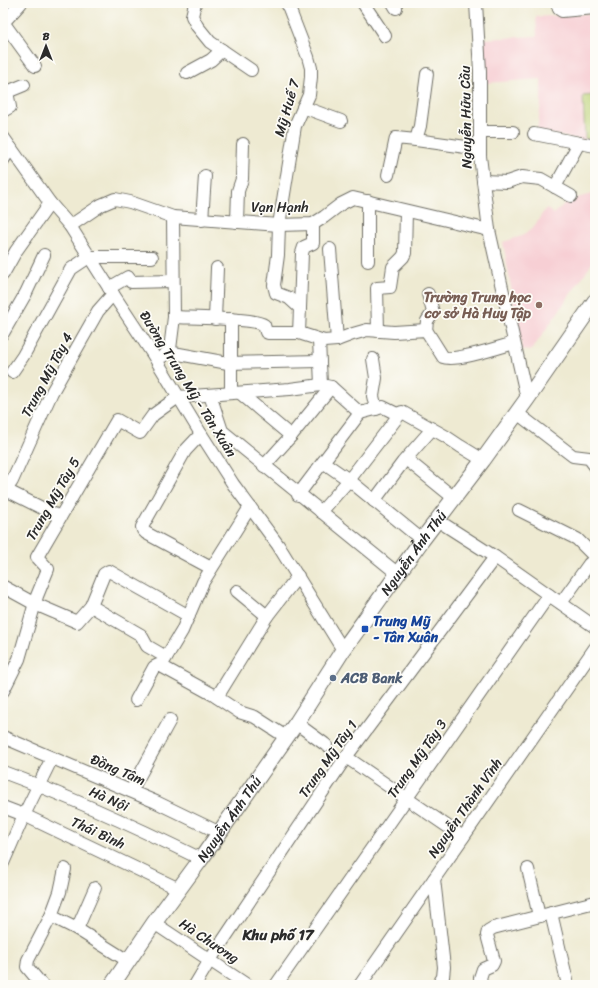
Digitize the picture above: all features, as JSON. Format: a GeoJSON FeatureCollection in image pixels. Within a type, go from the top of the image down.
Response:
{"type":"FeatureCollection","features":[{"type":"Feature","properties":{"kind":"main road","name":"Nguyễn Ảnh Thủ"},"geometry":{"type":"LineString","coordinates":[[112,985],[154,923],[220,833],[296,723],[343,650],[422,540],[517,413],[595,301]]}},
{"type":"Feature","properties":{"kind":"street"},"geometry":{"type":"LineString","coordinates":[[20,3],[3,22],[35,66]]}},
{"type":"Feature","properties":{"kind":"street"},"geometry":{"type":"LineString","coordinates":[[195,3],[192,16],[197,26],[210,42],[252,70]]}},
{"type":"Feature","properties":{"kind":"street","name":"Mỹ Huế 7"},"geometry":{"type":"LineString","coordinates":[[287,3],[311,68],[309,95],[295,126],[279,225],[278,255],[274,285],[276,293],[289,298],[300,308]]}},
{"type":"Feature","properties":{"kind":"street"},"geometry":{"type":"LineString","coordinates":[[363,3],[385,36]]}},
{"type":"Feature","properties":{"kind":"street","name":"Nguyễn Hữu Cầu"},"geometry":{"type":"LineString","coordinates":[[476,3],[480,71],[480,149],[489,230],[527,399]]}},
{"type":"Feature","properties":{"kind":"street"},"geometry":{"type":"LineString","coordinates":[[558,3],[559,9],[562,11],[595,8]]}},
{"type":"Feature","properties":{"kind":"street"},"geometry":{"type":"LineString","coordinates":[[187,73],[211,60],[222,50]]}},
{"type":"Feature","properties":{"kind":"street"},"geometry":{"type":"LineString","coordinates":[[416,140],[420,126],[427,74]]}},
{"type":"Feature","properties":{"kind":"street"},"geometry":{"type":"LineString","coordinates":[[3,111],[10,107],[7,92],[24,85]]}},
{"type":"Feature","properties":{"kind":"street"},"geometry":{"type":"LineString","coordinates":[[303,107],[341,121]]}},
{"type":"Feature","properties":{"kind":"street"},"geometry":{"type":"LineString","coordinates":[[480,132],[513,132]]}},
{"type":"Feature","properties":{"kind":"street"},"geometry":{"type":"LineString","coordinates":[[534,134],[595,146]]}},
{"type":"Feature","properties":{"kind":"street","name":"Đường Trung Mỹ - Tân Xuân"},"geometry":{"type":"LineString","coordinates":[[3,137],[50,203],[70,226],[156,361],[200,434],[233,484],[278,545],[343,650]]}},
{"type":"Feature","properties":{"kind":"street"},"geometry":{"type":"LineString","coordinates":[[388,175],[396,138],[480,149]]}},
{"type":"Feature","properties":{"kind":"street"},"geometry":{"type":"LineString","coordinates":[[555,187],[579,143]]}},
{"type":"Feature","properties":{"kind":"street"},"geometry":{"type":"LineString","coordinates":[[238,222],[238,192],[242,173],[243,144]]}},
{"type":"Feature","properties":{"kind":"street"},"geometry":{"type":"LineString","coordinates":[[3,160],[11,148]]}},
{"type":"Feature","properties":{"kind":"street"},"geometry":{"type":"LineString","coordinates":[[202,220],[205,176]]}},
{"type":"Feature","properties":{"kind":"street"},"geometry":{"type":"LineString","coordinates":[[483,181],[507,182],[522,177],[541,179],[571,196]]}},
{"type":"Feature","properties":{"kind":"street","name":"Vạn Hạnh"},"geometry":{"type":"LineString","coordinates":[[70,226],[101,205],[115,199],[130,202],[173,217],[279,225],[313,224],[349,199],[358,198],[406,211],[489,230]]}},
{"type":"Feature","properties":{"kind":"street"},"geometry":{"type":"LineString","coordinates":[[368,201],[368,261]]}},
{"type":"Feature","properties":{"kind":"street"},"geometry":{"type":"LineString","coordinates":[[3,274],[16,251],[50,203]]}},
{"type":"Feature","properties":{"kind":"street"},"geometry":{"type":"LineString","coordinates":[[378,331],[377,288],[390,287],[393,267],[405,253],[406,211]]}},
{"type":"Feature","properties":{"kind":"street"},"geometry":{"type":"LineString","coordinates":[[156,361],[170,349],[174,317],[173,217]]}},
{"type":"Feature","properties":{"kind":"street"},"geometry":{"type":"LineString","coordinates":[[299,333],[302,252],[304,247],[313,243],[313,224]]}},
{"type":"Feature","properties":{"kind":"street"},"geometry":{"type":"LineString","coordinates":[[330,249],[337,340]]}},
{"type":"Feature","properties":{"kind":"street"},"geometry":{"type":"LineString","coordinates":[[3,333],[26,293],[44,255]]}},
{"type":"Feature","properties":{"kind":"street"},"geometry":{"type":"LineString","coordinates":[[12,372],[23,356],[71,269],[89,257],[152,257]]}},
{"type":"Feature","properties":{"kind":"street"},"geometry":{"type":"LineString","coordinates":[[215,319],[217,268]]}},
{"type":"Feature","properties":{"kind":"street","name":"Trung Mỹ Tây 4"},"geometry":{"type":"LineString","coordinates":[[4,492],[12,481],[52,392],[111,291],[128,277],[131,282],[173,282]]}},
{"type":"Feature","properties":{"kind":"street"},"geometry":{"type":"LineString","coordinates":[[428,294],[433,312],[427,321],[426,330],[443,357],[449,358],[482,352],[514,343]]}},
{"type":"Feature","properties":{"kind":"street"},"geometry":{"type":"LineString","coordinates":[[174,317],[231,319],[263,323],[266,332],[268,333],[299,333],[319,340],[337,340],[367,330],[394,332],[426,330]]}},
{"type":"Feature","properties":{"kind":"street"},"geometry":{"type":"LineString","coordinates":[[231,319],[230,363],[236,393],[291,436]]}},
{"type":"Feature","properties":{"kind":"street"},"geometry":{"type":"LineString","coordinates":[[319,340],[320,361],[326,386],[360,413]]}},
{"type":"Feature","properties":{"kind":"street"},"geometry":{"type":"LineString","coordinates":[[168,352],[230,363],[320,361]]}},
{"type":"Feature","properties":{"kind":"street"},"geometry":{"type":"LineString","coordinates":[[373,359],[376,378],[373,396],[376,409]]}},
{"type":"Feature","properties":{"kind":"street"},"geometry":{"type":"LineString","coordinates":[[178,397],[326,386]]}},
{"type":"Feature","properties":{"kind":"street"},"geometry":{"type":"LineString","coordinates":[[264,466],[291,436],[326,386]]}},
{"type":"Feature","properties":{"kind":"street"},"geometry":{"type":"LineString","coordinates":[[210,395],[222,431],[298,495],[398,574]]}},
{"type":"Feature","properties":{"kind":"street","name":"Trung Mỹ Tây 5"},"geometry":{"type":"LineString","coordinates":[[3,691],[19,659],[37,596],[48,570],[37,557],[116,420],[140,433],[153,414],[178,397]]}},
{"type":"Feature","properties":{"kind":"street"},"geometry":{"type":"LineString","coordinates":[[298,495],[360,413],[383,407],[399,414],[402,412],[483,460]]}},
{"type":"Feature","properties":{"kind":"street"},"geometry":{"type":"LineString","coordinates":[[517,413],[573,456],[589,458],[595,466]]}},
{"type":"Feature","properties":{"kind":"street"},"geometry":{"type":"LineString","coordinates":[[321,512],[349,480],[399,414]]}},
{"type":"Feature","properties":{"kind":"street"},"geometry":{"type":"LineString","coordinates":[[374,500],[432,429]]}},
{"type":"Feature","properties":{"kind":"street"},"geometry":{"type":"LineString","coordinates":[[200,434],[185,451],[142,527],[142,530],[212,568]]}},
{"type":"Feature","properties":{"kind":"street"},"geometry":{"type":"LineString","coordinates":[[406,459],[454,498]]}},
{"type":"Feature","properties":{"kind":"street"},"geometry":{"type":"LineString","coordinates":[[323,462],[349,480],[422,540]]}},
{"type":"Feature","properties":{"kind":"street"},"geometry":{"type":"LineString","coordinates":[[4,492],[60,517]]}},
{"type":"Feature","properties":{"kind":"street"},"geometry":{"type":"LineString","coordinates":[[136,700],[154,667],[163,662],[182,631],[203,582],[250,507]]}},
{"type":"Feature","properties":{"kind":"street"},"geometry":{"type":"LineString","coordinates":[[520,510],[577,539],[595,558],[561,603]]}},
{"type":"Feature","properties":{"kind":"street"},"geometry":{"type":"LineString","coordinates":[[437,520],[495,557],[595,627]]}},
{"type":"Feature","properties":{"kind":"street","name":"Trung Mỹ Tây 1"},"geometry":{"type":"LineString","coordinates":[[195,985],[210,960],[346,757],[495,557]]}},
{"type":"Feature","properties":{"kind":"street"},"geometry":{"type":"LineString","coordinates":[[4,587],[35,604],[77,622],[92,606],[104,574],[110,571],[188,616]]}},
{"type":"Feature","properties":{"kind":"street"},"geometry":{"type":"LineString","coordinates":[[217,697],[267,616],[298,576]]}},
{"type":"Feature","properties":{"kind":"street"},"geometry":{"type":"LineString","coordinates":[[237,590],[267,616]]}},
{"type":"Feature","properties":{"kind":"street","name":"Trung Mỹ Tây 3"},"geometry":{"type":"LineString","coordinates":[[276,985],[407,800],[549,595]]}},
{"type":"Feature","properties":{"kind":"street"},"geometry":{"type":"LineString","coordinates":[[92,606],[142,634],[147,646],[163,662],[239,712],[252,715],[286,737]]}},
{"type":"Feature","properties":{"kind":"street","name":"Nguyễn Thành Vĩnh"},"geometry":{"type":"LineString","coordinates":[[360,985],[595,648]]}},
{"type":"Feature","properties":{"kind":"street"},"geometry":{"type":"LineString","coordinates":[[131,791],[170,720]]}},
{"type":"Feature","properties":{"kind":"street"},"geometry":{"type":"LineString","coordinates":[[296,723],[326,745]]}},
{"type":"Feature","properties":{"kind":"street","name":"Đồng Tâm"},"geometry":{"type":"LineString","coordinates":[[3,737],[131,791],[220,833]]}},
{"type":"Feature","properties":{"kind":"street"},"geometry":{"type":"LineString","coordinates":[[346,757],[462,837]]}},
{"type":"Feature","properties":{"kind":"street"},"geometry":{"type":"LineString","coordinates":[[3,862],[52,758]]}},
{"type":"Feature","properties":{"kind":"street","name":"Hà Nội"},"geometry":{"type":"LineString","coordinates":[[3,772],[39,785],[118,818],[201,859]]}},
{"type":"Feature","properties":{"kind":"street","name":"Thái Bình"},"geometry":{"type":"LineString","coordinates":[[3,807],[24,815],[179,889]]}},
{"type":"Feature","properties":{"kind":"street"},"geometry":{"type":"LineString","coordinates":[[42,985],[27,966],[28,960],[52,916],[60,892],[65,869]]}},
{"type":"Feature","properties":{"kind":"street"},"geometry":{"type":"LineString","coordinates":[[528,869],[539,916]]}},
{"type":"Feature","properties":{"kind":"street"},"geometry":{"type":"LineString","coordinates":[[434,879],[444,967],[443,977],[438,985]]}},
{"type":"Feature","properties":{"kind":"street"},"geometry":{"type":"LineString","coordinates":[[77,929],[95,888]]}},
{"type":"Feature","properties":{"kind":"street"},"geometry":{"type":"LineString","coordinates":[[482,985],[480,978],[483,969],[492,965],[494,961],[488,931],[493,928],[595,902]]}},
{"type":"Feature","properties":{"kind":"street"},"geometry":{"type":"LineString","coordinates":[[551,913],[568,985]]}},
{"type":"Feature","properties":{"kind":"street"},"geometry":{"type":"LineString","coordinates":[[52,916],[77,929],[128,961]]}},
{"type":"Feature","properties":{"kind":"street","name":"Hà Chương"},"geometry":{"type":"LineString","coordinates":[[154,923],[247,985]]}},
{"type":"Feature","properties":{"kind":"shaded area"},"geometry":{"type":"Polygon","coordinates":[[[595,13],[595,143],[537,131],[541,103],[541,79],[486,83],[483,39],[537,36],[536,17],[595,13]]]}},
{"type":"Feature","properties":{"kind":"shaded area","name":"Trường Trung học cơ sở Hà Huy Tập"},"geometry":{"type":"Polygon","coordinates":[[[595,193],[595,259],[531,351],[522,350],[503,242],[522,236],[533,228],[546,208],[554,214],[567,201],[595,193]]]}},
{"type":"Feature","properties":{"kind":"green space"},"geometry":{"type":"Polygon","coordinates":[[[595,95],[595,139],[585,139],[583,96],[595,95]]]}},
{"type":"Feature","properties":{"kind":"place","name":"Trường Trung học cơ sở Hà Huy Tập"},"geometry":{"type":"Point","coordinates":[539,305]}},
{"type":"Feature","properties":{"kind":"place","name":"Trung Mỹ - Tân Xuân"},"geometry":{"type":"Point","coordinates":[365,629]}},
{"type":"Feature","properties":{"kind":"place","name":"ACB Bank"},"geometry":{"type":"Point","coordinates":[333,678]}},
{"type":"Feature","properties":{"kind":"district","name":"Khu phố 17"},"geometry":{"type":"Point","coordinates":[278,935]}}]}
